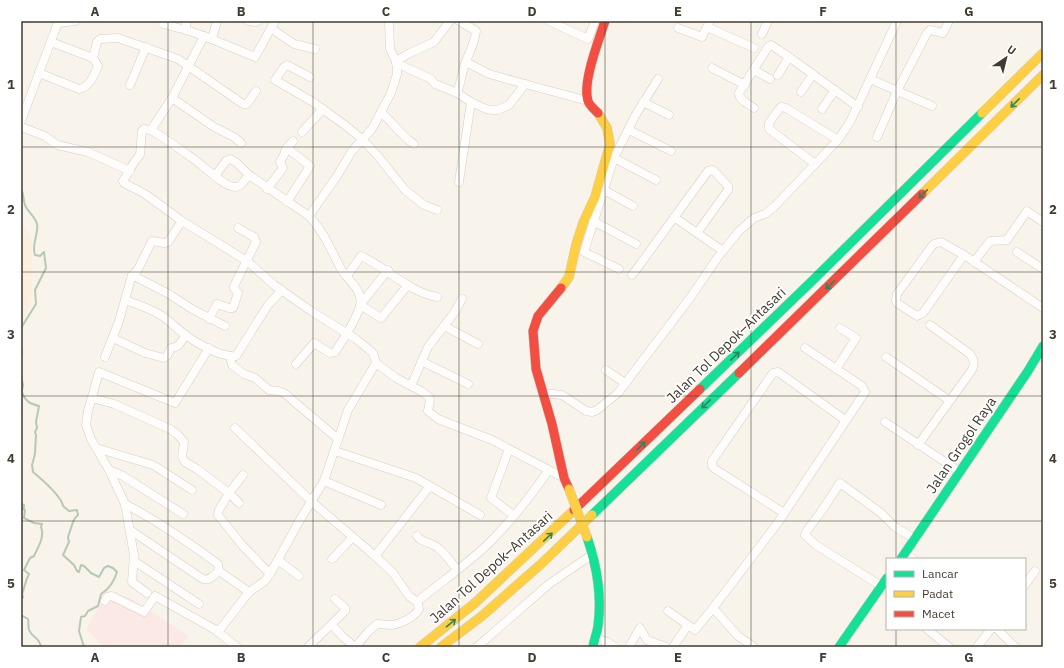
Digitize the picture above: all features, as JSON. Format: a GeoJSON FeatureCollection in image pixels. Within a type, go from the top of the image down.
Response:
{"type":"FeatureCollection","features":[{"type":"Feature","properties":{"kind":"main road"},"geometry":{"type":"LineString","coordinates":[[594,642],[598,626],[599,601],[593,554],[588,537],[564,478],[552,424],[536,369],[533,330],[538,316],[569,277],[576,245],[583,223],[595,197],[610,144],[607,128],[602,118],[588,101],[587,85],[589,70],[605,21]]}},
{"type":"Feature","properties":{"kind":"main road","name":"Jalan Tol Depok–Antasari"},"geometry":{"type":"LineString","coordinates":[[420,647],[475,603],[532,552],[807,287],[1043,54]]}},
{"type":"Feature","properties":{"kind":"main road","name":"Jalan Tol Depok–Antasari"},"geometry":{"type":"LineString","coordinates":[[441,647],[482,616],[541,564],[822,292],[1043,75]]}},
{"type":"Feature","properties":{"kind":"main road","name":"Jalan Grogol Raya"},"geometry":{"type":"LineString","coordinates":[[903,556],[1028,371],[1043,346]]}},
{"type":"Feature","properties":{"kind":"main road"},"geometry":{"type":"LineString","coordinates":[[839,647],[886,579]]}},
{"type":"Feature","properties":{"kind":"street"},"geometry":{"type":"LineString","coordinates":[[21,121],[57,25],[75,21]]}},
{"type":"Feature","properties":{"kind":"street"},"geometry":{"type":"LineString","coordinates":[[186,21],[186,30]]}},
{"type":"Feature","properties":{"kind":"street"},"geometry":{"type":"LineString","coordinates":[[151,130],[172,98],[188,65],[208,37],[217,21]]}},
{"type":"Feature","properties":{"kind":"street"},"geometry":{"type":"LineString","coordinates":[[248,21],[258,21]]}},
{"type":"Feature","properties":{"kind":"street"},"geometry":{"type":"LineString","coordinates":[[163,24],[208,37],[255,57],[272,29],[275,21]]}},
{"type":"Feature","properties":{"kind":"street"},"geometry":{"type":"LineString","coordinates":[[311,219],[352,151],[372,129],[391,93],[397,74],[396,62],[390,49],[389,21]]}},
{"type":"Feature","properties":{"kind":"street"},"geometry":{"type":"LineString","coordinates":[[396,62],[410,53],[434,42],[450,21]]}},
{"type":"Feature","properties":{"kind":"street"},"geometry":{"type":"LineString","coordinates":[[457,93],[466,62],[473,46],[476,31],[459,21]]}},
{"type":"Feature","properties":{"kind":"street"},"geometry":{"type":"LineString","coordinates":[[549,21],[588,39],[595,21]]}},
{"type":"Feature","properties":{"kind":"street"},"geometry":{"type":"LineString","coordinates":[[762,34],[768,21]]}},
{"type":"Feature","properties":{"kind":"street"},"geometry":{"type":"LineString","coordinates":[[543,393],[562,395],[586,411],[592,412],[606,403],[625,383],[690,298],[723,251],[750,220],[774,208],[838,140],[858,107],[896,21]]}},
{"type":"Feature","properties":{"kind":"street"},"geometry":{"type":"LineString","coordinates":[[877,137],[897,91],[928,31],[930,30],[943,33],[949,21]]}},
{"type":"Feature","properties":{"kind":"street"},"geometry":{"type":"LineString","coordinates":[[678,28],[702,38],[708,24],[754,48]]}},
{"type":"Feature","properties":{"kind":"street"},"geometry":{"type":"LineString","coordinates":[[272,29],[294,44],[315,49]]}},
{"type":"Feature","properties":{"kind":"street"},"geometry":{"type":"LineString","coordinates":[[93,58],[97,42],[100,39],[118,38],[178,59],[243,104],[247,104],[256,91]]}},
{"type":"Feature","properties":{"kind":"street"},"geometry":{"type":"LineString","coordinates":[[39,73],[79,89],[82,89],[93,79],[98,66],[93,58],[51,42]]}},
{"type":"Feature","properties":{"kind":"street"},"geometry":{"type":"LineString","coordinates":[[754,108],[742,100],[739,93],[769,46],[773,46],[789,56],[858,107]]}},
{"type":"Feature","properties":{"kind":"street"},"geometry":{"type":"LineString","coordinates":[[130,85],[146,47]]}},
{"type":"Feature","properties":{"kind":"street"},"geometry":{"type":"LineString","coordinates":[[778,75],[789,56]]}},
{"type":"Feature","properties":{"kind":"street"},"geometry":{"type":"LineString","coordinates":[[396,62],[431,79],[435,84],[457,93],[486,109],[498,110],[509,105],[525,84]]}},
{"type":"Feature","properties":{"kind":"street"},"geometry":{"type":"LineString","coordinates":[[466,62],[489,74],[588,101]]}},
{"type":"Feature","properties":{"kind":"street"},"geometry":{"type":"LineString","coordinates":[[310,77],[287,65],[274,80],[323,108],[362,139],[405,190],[424,205],[436,210]]}},
{"type":"Feature","properties":{"kind":"street"},"geometry":{"type":"LineString","coordinates":[[712,68],[745,85]]}},
{"type":"Feature","properties":{"kind":"street"},"geometry":{"type":"LineString","coordinates":[[754,70],[770,79]]}},
{"type":"Feature","properties":{"kind":"street"},"geometry":{"type":"LineString","coordinates":[[801,92],[813,74]]}},
{"type":"Feature","properties":{"kind":"street"},"geometry":{"type":"LineString","coordinates":[[870,78],[932,106]]}},
{"type":"Feature","properties":{"kind":"street"},"geometry":{"type":"LineString","coordinates":[[573,258],[584,252],[614,158],[643,102],[658,79]]}},
{"type":"Feature","properties":{"kind":"street"},"geometry":{"type":"LineString","coordinates":[[822,109],[835,90]]}},
{"type":"Feature","properties":{"kind":"street"},"geometry":{"type":"LineString","coordinates":[[172,98],[214,127],[234,137],[241,143]]}},
{"type":"Feature","properties":{"kind":"street"},"geometry":{"type":"LineString","coordinates":[[459,182],[471,102]]}},
{"type":"Feature","properties":{"kind":"street"},"geometry":{"type":"LineString","coordinates":[[643,102],[669,115]]}},
{"type":"Feature","properties":{"kind":"street"},"geometry":{"type":"LineString","coordinates":[[815,164],[769,129],[769,123],[778,109],[781,107],[786,108],[838,140]]}},
{"type":"Feature","properties":{"kind":"street"},"geometry":{"type":"LineString","coordinates":[[302,132],[323,108]]}},
{"type":"Feature","properties":{"kind":"street"},"geometry":{"type":"LineString","coordinates":[[381,112],[402,135],[414,144]]}},
{"type":"Feature","properties":{"kind":"street"},"geometry":{"type":"LineString","coordinates":[[21,127],[45,136],[57,145],[88,152],[130,172]]}},
{"type":"Feature","properties":{"kind":"street"},"geometry":{"type":"LineString","coordinates":[[248,175],[237,187],[231,186],[214,176],[197,161],[151,130],[144,130],[142,131],[140,155],[134,160],[130,172],[123,181],[124,184],[145,194],[182,221],[247,261],[282,290],[311,311],[369,348],[373,353],[376,363],[429,397],[430,400],[428,411],[438,419],[479,434],[564,478]]}},
{"type":"Feature","properties":{"kind":"street"},"geometry":{"type":"LineString","coordinates":[[629,130],[671,151]]}},
{"type":"Feature","properties":{"kind":"street"},"geometry":{"type":"LineString","coordinates":[[267,188],[283,168],[280,162],[287,148],[293,141]]}},
{"type":"Feature","properties":{"kind":"street"},"geometry":{"type":"LineString","coordinates":[[287,148],[310,166],[287,202]]}},
{"type":"Feature","properties":{"kind":"street"},"geometry":{"type":"LineString","coordinates":[[614,158],[656,180]]}},
{"type":"Feature","properties":{"kind":"street"},"geometry":{"type":"LineString","coordinates":[[214,176],[226,161],[230,159],[236,162],[248,175],[311,219],[326,239],[342,271],[352,281],[359,294],[360,306]]}},
{"type":"Feature","properties":{"kind":"street"},"geometry":{"type":"LineString","coordinates":[[632,275],[710,170],[715,172],[728,186],[728,190],[697,233]]}},
{"type":"Feature","properties":{"kind":"street"},"geometry":{"type":"LineString","coordinates":[[604,190],[633,206]]}},
{"type":"Feature","properties":{"kind":"street"},"geometry":{"type":"LineString","coordinates":[[974,262],[990,241],[1007,240],[1027,211],[1043,222]]}},
{"type":"Feature","properties":{"kind":"street"},"geometry":{"type":"LineString","coordinates":[[674,217],[723,251]]}},
{"type":"Feature","properties":{"kind":"street"},"geometry":{"type":"LineString","coordinates":[[105,358],[113,338],[132,275],[137,271],[152,241],[168,242],[182,221]]}},
{"type":"Feature","properties":{"kind":"street"},"geometry":{"type":"LineString","coordinates":[[593,221],[636,244]]}},
{"type":"Feature","properties":{"kind":"street"},"geometry":{"type":"LineString","coordinates":[[209,319],[217,304],[233,308],[238,293],[234,286],[257,241],[254,237],[238,228]]}},
{"type":"Feature","properties":{"kind":"street"},"geometry":{"type":"LineString","coordinates":[[964,255],[923,313],[917,316],[898,303],[896,298],[932,246],[937,243],[944,243],[964,255],[1043,308]]}},
{"type":"Feature","properties":{"kind":"street"},"geometry":{"type":"LineString","coordinates":[[584,252],[619,269]]}},
{"type":"Feature","properties":{"kind":"street"},"geometry":{"type":"LineString","coordinates":[[1017,252],[1043,269]]}},
{"type":"Feature","properties":{"kind":"street"},"geometry":{"type":"LineString","coordinates":[[347,276],[361,256],[388,270],[408,285],[429,295],[437,297]]}},
{"type":"Feature","properties":{"kind":"street"},"geometry":{"type":"LineString","coordinates":[[296,364],[314,343],[330,353],[333,353],[347,334],[360,306],[388,270]]}},
{"type":"Feature","properties":{"kind":"street"},"geometry":{"type":"LineString","coordinates":[[132,275],[169,294],[209,319],[225,326]]}},
{"type":"Feature","properties":{"kind":"street"},"geometry":{"type":"LineString","coordinates":[[360,306],[381,318],[408,285]]}},
{"type":"Feature","properties":{"kind":"street"},"geometry":{"type":"LineString","coordinates":[[125,300],[145,306],[161,315],[186,335],[209,348],[223,355],[236,356],[268,305],[282,290]]}},
{"type":"Feature","properties":{"kind":"street"},"geometry":{"type":"LineString","coordinates":[[411,386],[432,342],[462,299]]}},
{"type":"Feature","properties":{"kind":"street"},"geometry":{"type":"LineString","coordinates":[[918,445],[972,370],[974,364],[970,354],[930,325]]}},
{"type":"Feature","properties":{"kind":"street"},"geometry":{"type":"LineString","coordinates":[[444,326],[478,344]]}},
{"type":"Feature","properties":{"kind":"street"},"geometry":{"type":"LineString","coordinates":[[836,369],[856,338],[840,328]]}},
{"type":"Feature","properties":{"kind":"street"},"geometry":{"type":"LineString","coordinates":[[113,338],[145,353],[164,358],[167,356],[171,348],[178,346],[186,335]]}},
{"type":"Feature","properties":{"kind":"street"},"geometry":{"type":"LineString","coordinates":[[147,593],[132,582],[134,561],[133,545],[125,504],[109,470],[88,434],[86,418],[99,372],[175,403],[209,348]]}},
{"type":"Feature","properties":{"kind":"street"},"geometry":{"type":"LineString","coordinates":[[668,611],[695,630],[784,513],[845,420],[864,394],[865,390],[862,386],[805,348]]}},
{"type":"Feature","properties":{"kind":"street"},"geometry":{"type":"LineString","coordinates":[[230,356],[232,365],[241,372],[255,378],[269,390],[278,390],[284,393],[338,439]]}},
{"type":"Feature","properties":{"kind":"street"},"geometry":{"type":"LineString","coordinates":[[886,357],[950,401]]}},
{"type":"Feature","properties":{"kind":"street"},"geometry":{"type":"LineString","coordinates":[[422,361],[468,384]]}},
{"type":"Feature","properties":{"kind":"street"},"geometry":{"type":"LineString","coordinates":[[218,632],[249,592],[265,581],[270,574],[324,481],[348,410],[376,363]]}},
{"type":"Feature","properties":{"kind":"street"},"geometry":{"type":"LineString","coordinates":[[606,370],[625,383]]}},
{"type":"Feature","properties":{"kind":"street"},"geometry":{"type":"LineString","coordinates":[[784,513],[712,466],[712,462],[716,455],[772,372],[778,372],[845,420]]}},
{"type":"Feature","properties":{"kind":"street"},"geometry":{"type":"LineString","coordinates":[[92,398],[114,404],[170,429],[184,442],[182,457],[184,462],[229,493],[239,503]]}},
{"type":"Feature","properties":{"kind":"street"},"geometry":{"type":"LineString","coordinates":[[886,422],[960,472]]}},
{"type":"Feature","properties":{"kind":"street"},"geometry":{"type":"LineString","coordinates":[[235,428],[311,501],[393,573],[411,598],[417,601]]}},
{"type":"Feature","properties":{"kind":"street"},"geometry":{"type":"LineString","coordinates":[[96,448],[153,465],[192,490]]}},
{"type":"Feature","properties":{"kind":"street"},"geometry":{"type":"LineString","coordinates":[[509,449],[491,498],[514,515]]}},
{"type":"Feature","properties":{"kind":"street"},"geometry":{"type":"LineString","coordinates":[[335,451],[416,478],[480,515]]}},
{"type":"Feature","properties":{"kind":"street"},"geometry":{"type":"LineString","coordinates":[[109,470],[124,476],[183,514]]}},
{"type":"Feature","properties":{"kind":"street"},"geometry":{"type":"LineString","coordinates":[[417,601],[490,542],[514,515],[548,471]]}},
{"type":"Feature","properties":{"kind":"street"},"geometry":{"type":"LineString","coordinates":[[243,475],[218,510],[218,516],[242,545],[270,574]]}},
{"type":"Feature","properties":{"kind":"street"},"geometry":{"type":"LineString","coordinates":[[324,481],[381,505]]}},
{"type":"Feature","properties":{"kind":"street"},"geometry":{"type":"LineString","coordinates":[[881,586],[816,545],[805,536],[806,532],[825,507],[840,483],[881,513],[895,527],[914,540]]}},
{"type":"Feature","properties":{"kind":"street"},"geometry":{"type":"LineString","coordinates":[[375,556],[430,486]]}},
{"type":"Feature","properties":{"kind":"street"},"geometry":{"type":"LineString","coordinates":[[125,504],[146,514],[198,549],[218,564],[219,571],[249,592]]}},
{"type":"Feature","properties":{"kind":"street"},"geometry":{"type":"LineString","coordinates":[[130,530],[203,579],[210,579],[219,571]]}},
{"type":"Feature","properties":{"kind":"street"},"geometry":{"type":"LineString","coordinates":[[417,536],[421,541],[430,543],[437,547],[457,570]]}},
{"type":"Feature","properties":{"kind":"street"},"geometry":{"type":"LineString","coordinates":[[332,559],[353,537]]}},
{"type":"Feature","properties":{"kind":"street"},"geometry":{"type":"LineString","coordinates":[[477,647],[549,584],[593,554]]}},
{"type":"Feature","properties":{"kind":"street"},"geometry":{"type":"LineString","coordinates":[[278,560],[299,576]]}},
{"type":"Feature","properties":{"kind":"street"},"geometry":{"type":"LineString","coordinates":[[134,561],[199,604]]}},
{"type":"Feature","properties":{"kind":"street"},"geometry":{"type":"LineString","coordinates":[[1026,584],[1035,571]]}},
{"type":"Feature","properties":{"kind":"street"},"geometry":{"type":"LineString","coordinates":[[105,601],[107,597],[112,596],[144,612],[155,596],[218,632],[237,647]]}},
{"type":"Feature","properties":{"kind":"street"},"geometry":{"type":"LineString","coordinates":[[308,647],[345,611],[335,599]]}},
{"type":"Feature","properties":{"kind":"street"},"geometry":{"type":"LineString","coordinates":[[332,625],[355,647],[377,624],[397,624],[416,613],[419,609],[417,601]]}},
{"type":"Feature","properties":{"kind":"street"},"geometry":{"type":"LineString","coordinates":[[713,608],[738,636],[754,647]]}},
{"type":"Feature","properties":{"kind":"street"},"geometry":{"type":"LineString","coordinates":[[673,647],[688,625]]}},
{"type":"Feature","properties":{"kind":"street"},"geometry":{"type":"LineString","coordinates":[[629,647],[640,628],[647,640],[666,647]]}},
{"type":"Feature","properties":{"kind":"street"},"geometry":{"type":"LineString","coordinates":[[928,630],[949,647]]}},
{"type":"Feature","properties":{"kind":"street"},"geometry":{"type":"LineString","coordinates":[[977,647],[990,630]]}},
{"type":"Feature","properties":{"kind":"street"},"geometry":{"type":"LineString","coordinates":[[998,630],[1015,647]]}},
{"type":"Feature","properties":{"kind":"street"},"geometry":{"type":"LineString","coordinates":[[594,642],[607,642],[615,647]]}},
{"type":"Feature","properties":{"kind":"shaded area"},"geometry":{"type":"Polygon","coordinates":[[[21,218],[32,241],[32,298],[21,327],[21,218]]]}},
{"type":"Feature","properties":{"kind":"shaded area"},"geometry":{"type":"Polygon","coordinates":[[[108,591],[130,598],[189,636],[180,647],[104,647],[86,629],[108,591]]]}},
{"type":"Feature","properties":{"kind":"waterway"},"geometry":{"type":"LineString","coordinates":[[21,189],[24,203],[35,218],[37,224],[34,247],[35,255],[40,256],[44,252],[46,268],[35,290],[36,304],[21,328]]}},
{"type":"Feature","properties":{"kind":"waterway"},"geometry":{"type":"LineString","coordinates":[[21,350],[21,360]]}},
{"type":"Feature","properties":{"kind":"waterway"},"geometry":{"type":"LineString","coordinates":[[21,376],[23,385],[21,394]]}},
{"type":"Feature","properties":{"kind":"waterway"},"geometry":{"type":"LineString","coordinates":[[22,392],[28,402],[39,406],[36,422],[37,428],[35,432],[35,454],[32,465],[33,472],[55,492],[63,506],[69,511],[77,510],[78,515],[73,522],[68,537],[69,542],[63,555],[79,572],[81,565],[99,577],[104,568],[108,566],[117,572],[111,585],[101,594],[98,606],[88,611],[85,616],[81,617],[79,631],[84,647]]}},
{"type":"Feature","properties":{"kind":"waterway"},"geometry":{"type":"LineString","coordinates":[[21,504],[24,505],[24,518],[34,523],[42,524],[40,542],[34,556],[30,558],[24,570],[29,574],[21,600]]}},
{"type":"Feature","properties":{"kind":"waterway"},"geometry":{"type":"LineString","coordinates":[[21,615],[28,619],[29,630],[39,641],[41,647]]}},
{"type":"Feature","properties":{"kind":"traffic: fast"},"geometry":{"type":"LineString","coordinates":[[700,389],[982,113]]}},
{"type":"Feature","properties":{"kind":"traffic: fast"},"geometry":{"type":"LineString","coordinates":[[902,558],[1028,371],[1043,346]]}},
{"type":"Feature","properties":{"kind":"traffic: fast"},"geometry":{"type":"LineString","coordinates":[[592,515],[739,373]]}},
{"type":"Feature","properties":{"kind":"traffic: fast"},"geometry":{"type":"LineString","coordinates":[[587,537],[594,559],[599,592],[598,626],[593,647]]}},
{"type":"Feature","properties":{"kind":"traffic: fast"},"geometry":{"type":"LineString","coordinates":[[839,647],[886,579]]}},
{"type":"Feature","properties":{"kind":"traffic: slow"},"geometry":{"type":"LineString","coordinates":[[982,113],[1043,53]]}},
{"type":"Feature","properties":{"kind":"traffic: slow"},"geometry":{"type":"LineString","coordinates":[[922,194],[1043,75]]}},
{"type":"Feature","properties":{"kind":"traffic: slow"},"geometry":{"type":"LineString","coordinates":[[561,288],[569,277],[576,245],[583,223],[595,197],[610,144],[607,128],[598,113]]}},
{"type":"Feature","properties":{"kind":"traffic: slow"},"geometry":{"type":"LineString","coordinates":[[569,489],[587,537]]}},
{"type":"Feature","properties":{"kind":"traffic: slow"},"geometry":{"type":"LineString","coordinates":[[420,647],[475,603],[574,510]]}},
{"type":"Feature","properties":{"kind":"traffic: slow"},"geometry":{"type":"LineString","coordinates":[[441,647],[482,616],[541,564],[592,515]]}},
{"type":"Feature","properties":{"kind":"traffic: jam"},"geometry":{"type":"LineString","coordinates":[[598,113],[588,101],[587,83],[592,61],[605,21]]}},
{"type":"Feature","properties":{"kind":"traffic: jam"},"geometry":{"type":"LineString","coordinates":[[739,373],[922,194]]}},
{"type":"Feature","properties":{"kind":"traffic: jam"},"geometry":{"type":"LineString","coordinates":[[561,288],[538,316],[533,331],[536,369],[552,424],[564,478],[569,489]]}},
{"type":"Feature","properties":{"kind":"traffic: jam"},"geometry":{"type":"LineString","coordinates":[[574,510],[700,389]]}}]}
